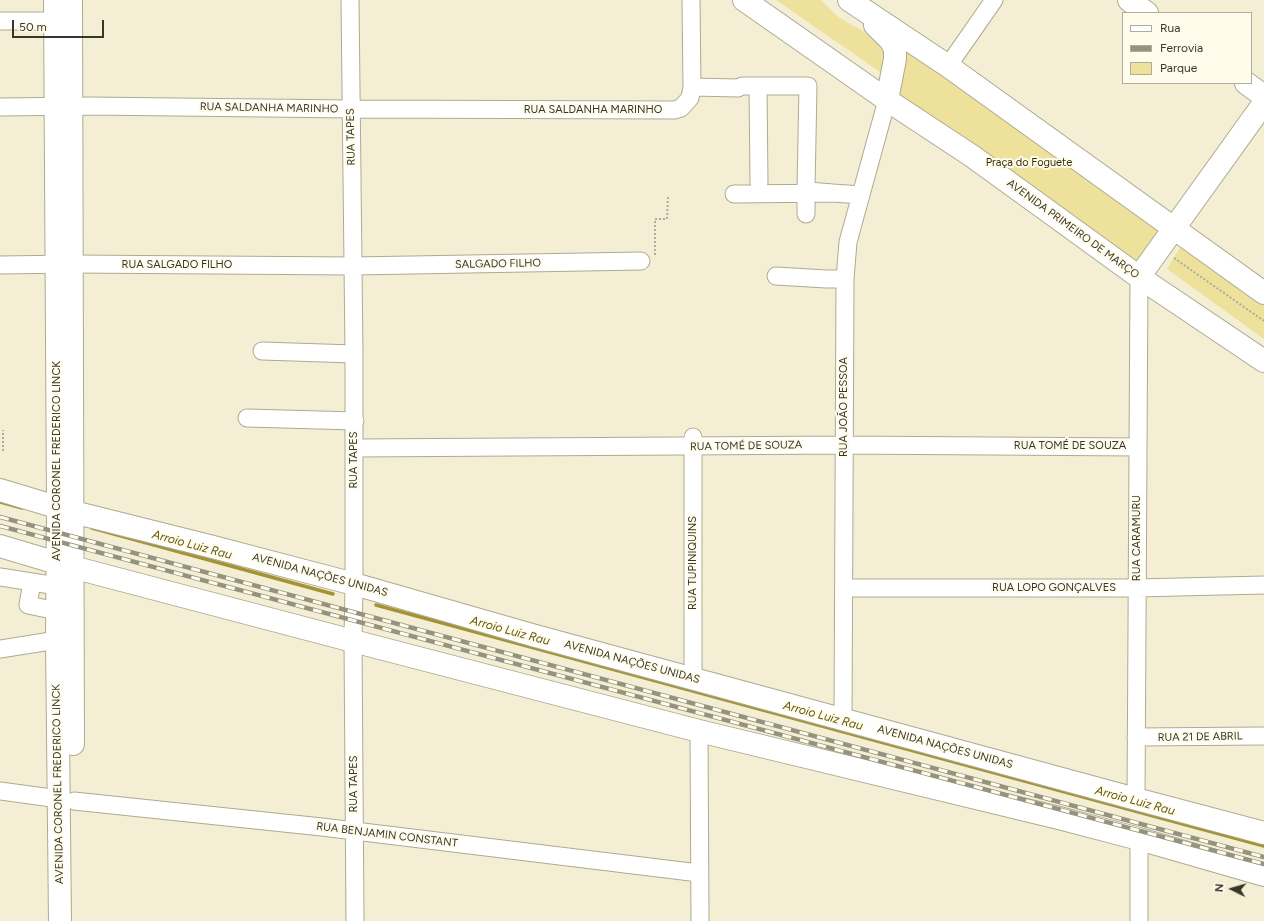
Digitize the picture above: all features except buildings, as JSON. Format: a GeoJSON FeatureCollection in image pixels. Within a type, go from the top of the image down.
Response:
{"type":"FeatureCollection","features":[{"type":"Feature","properties":{"kind":"main road","name":"AVENIDA CORONEL FREDERICO LINCK"},"geometry":{"type":"LineString","coordinates":[[63,106],[71,0]]}},
{"type":"Feature","properties":{"kind":"main road","name":"AVENIDA PRIMEIRO DE MARÇO"},"geometry":{"type":"LineString","coordinates":[[744,0],[887,100],[972,156],[1139,277],[1264,360]]}},
{"type":"Feature","properties":{"kind":"main road"},"geometry":{"type":"LineString","coordinates":[[845,0],[884,32],[895,49],[895,59],[887,100]]}},
{"type":"Feature","properties":{"kind":"main road"},"geometry":{"type":"LineString","coordinates":[[849,0],[948,66],[1264,293]]}},
{"type":"Feature","properties":{"kind":"main road"},"geometry":{"type":"LineString","coordinates":[[1129,0],[1146,12]]}},
{"type":"Feature","properties":{"kind":"main road","name":"AVENIDA CORONEL FREDERICO LINCK"},"geometry":{"type":"LineString","coordinates":[[55,10],[63,106],[64,264],[66,800],[60,921]]}},
{"type":"Feature","properties":{"kind":"main road"},"geometry":{"type":"LineString","coordinates":[[1247,84],[1264,96]]}},
{"type":"Feature","properties":{"kind":"main road"},"geometry":{"type":"LineString","coordinates":[[1139,277],[1264,103]]}},
{"type":"Feature","properties":{"kind":"main road","name":"AVENIDA CORONEL FREDERICO LINCK"},"geometry":{"type":"LineString","coordinates":[[64,349],[52,453],[65,510]]}},
{"type":"Feature","properties":{"kind":"main road","name":"AVENIDA NAÇÕES UNIDAS"},"geometry":{"type":"LineString","coordinates":[[0,490],[65,510],[213,546],[354,584],[532,635],[1264,833]]}},
{"type":"Feature","properties":{"kind":"main road"},"geometry":{"type":"LineString","coordinates":[[0,546],[64,565],[699,731],[1140,839],[1264,875]]}},
{"type":"Feature","properties":{"kind":"main road","name":"AVENIDA CORONEL FREDERICO LINCK"},"geometry":{"type":"LineString","coordinates":[[64,565],[57,586],[57,640],[66,800],[75,921]]}},
{"type":"Feature","properties":{"kind":"street","name":"RUA TAPES"},"geometry":{"type":"LineString","coordinates":[[350,0],[350,109],[354,266],[355,421],[353,641],[355,921]]}},
{"type":"Feature","properties":{"kind":"street"},"geometry":{"type":"LineString","coordinates":[[692,0],[692,87],[738,88],[750,86],[808,86],[806,214]]}},
{"type":"Feature","properties":{"kind":"street"},"geometry":{"type":"LineString","coordinates":[[948,66],[994,0]]}},
{"type":"Feature","properties":{"kind":"street"},"geometry":{"type":"LineString","coordinates":[[0,21],[55,10]]}},
{"type":"Feature","properties":{"kind":"street"},"geometry":{"type":"LineString","coordinates":[[750,86],[759,183]]}},
{"type":"Feature","properties":{"kind":"street","name":"RUA SALDANHA MARINHO"},"geometry":{"type":"LineString","coordinates":[[0,107],[63,106],[674,110],[681,108],[690,98],[692,87]]}},
{"type":"Feature","properties":{"kind":"street","name":"RUA JOÃO PESSOA"},"geometry":{"type":"LineString","coordinates":[[843,719],[845,279],[848,242],[887,100]]}},
{"type":"Feature","properties":{"kind":"street"},"geometry":{"type":"LineString","coordinates":[[734,194],[806,191],[861,195]]}},
{"type":"Feature","properties":{"kind":"street","name":"SALGADO FILHO"},"geometry":{"type":"LineString","coordinates":[[354,266],[642,261]]}},
{"type":"Feature","properties":{"kind":"street","name":"RUA SALGADO FILHO"},"geometry":{"type":"LineString","coordinates":[[0,265],[354,266]]}},
{"type":"Feature","properties":{"kind":"street"},"geometry":{"type":"LineString","coordinates":[[776,276],[845,279]]}},
{"type":"Feature","properties":{"kind":"street","name":"RUA CARAMURU"},"geometry":{"type":"LineString","coordinates":[[1136,799],[1139,277]]}},
{"type":"Feature","properties":{"kind":"street"},"geometry":{"type":"LineString","coordinates":[[262,351],[354,354]]}},
{"type":"Feature","properties":{"kind":"street"},"geometry":{"type":"LineString","coordinates":[[247,418],[355,421]]}},
{"type":"Feature","properties":{"kind":"street","name":"RUA TOMÉ DE SOUZA"},"geometry":{"type":"LineString","coordinates":[[354,448],[693,442],[844,446],[1138,447]]}},
{"type":"Feature","properties":{"kind":"street","name":"RUA TUPINIQUINS"},"geometry":{"type":"LineString","coordinates":[[693,442],[693,678]]}},
{"type":"Feature","properties":{"kind":"street"},"geometry":{"type":"LineString","coordinates":[[0,577],[57,586]]}},
{"type":"Feature","properties":{"kind":"street"},"geometry":{"type":"LineString","coordinates":[[32,582],[28,605],[57,611]]}},
{"type":"Feature","properties":{"kind":"street","name":"RUA LOPO GONÇALVES"},"geometry":{"type":"LineString","coordinates":[[844,588],[1137,588],[1264,585]]}},
{"type":"Feature","properties":{"kind":"street"},"geometry":{"type":"LineString","coordinates":[[0,649],[57,640]]}},
{"type":"Feature","properties":{"kind":"street"},"geometry":{"type":"LineString","coordinates":[[699,731],[700,921]]}},
{"type":"Feature","properties":{"kind":"street","name":"RUA 21 DE ABRIL"},"geometry":{"type":"LineString","coordinates":[[1136,738],[1264,736]]}},
{"type":"Feature","properties":{"kind":"street","name":"RUA BENJAMIN CONSTANT"},"geometry":{"type":"LineString","coordinates":[[0,791],[66,800],[354,831],[699,872]]}},
{"type":"Feature","properties":{"kind":"street"},"geometry":{"type":"LineString","coordinates":[[1139,921],[1140,839]]}},
{"type":"Feature","properties":{"kind":"path"},"geometry":{"type":"LineString","coordinates":[[642,261],[655,261],[655,219],[667,219],[668,195]]}},
{"type":"Feature","properties":{"kind":"path"},"geometry":{"type":"LineString","coordinates":[[1160,248],[1264,321]]}},
{"type":"Feature","properties":{"kind":"path"},"geometry":{"type":"LineString","coordinates":[[3,430],[3,451]]}},
{"type":"Feature","properties":{"kind":"green space"},"geometry":{"type":"Polygon","coordinates":[[[776,0],[821,0],[838,17],[873,37],[887,55],[883,74],[776,0]]]}},
{"type":"Feature","properties":{"kind":"green space","name":"Praça do Foguete"},"geometry":{"type":"Polygon","coordinates":[[[901,47],[1164,230],[1136,265],[900,97],[901,47]]]}},
{"type":"Feature","properties":{"kind":"green space"},"geometry":{"type":"Polygon","coordinates":[[[1184,241],[1264,299],[1264,339],[1167,269],[1184,241]]]}},
{"type":"Feature","properties":{"kind":"waterway","name":"Arroio Luiz Rau"},"geometry":{"type":"LineString","coordinates":[[0,502],[22,508]]}},
{"type":"Feature","properties":{"kind":"waterway","name":"Arroio Luiz Rau"},"geometry":{"type":"LineString","coordinates":[[92,528],[333,594]]}},
{"type":"Feature","properties":{"kind":"waterway","name":"Arroio Luiz Rau"},"geometry":{"type":"LineString","coordinates":[[376,605],[1264,846]]}},
{"type":"Feature","properties":{"kind":"railway"},"geometry":{"type":"LineString","coordinates":[[0,517],[1264,857]]}},
{"type":"Feature","properties":{"kind":"railway"},"geometry":{"type":"LineString","coordinates":[[0,526],[1264,864]]}}]}
